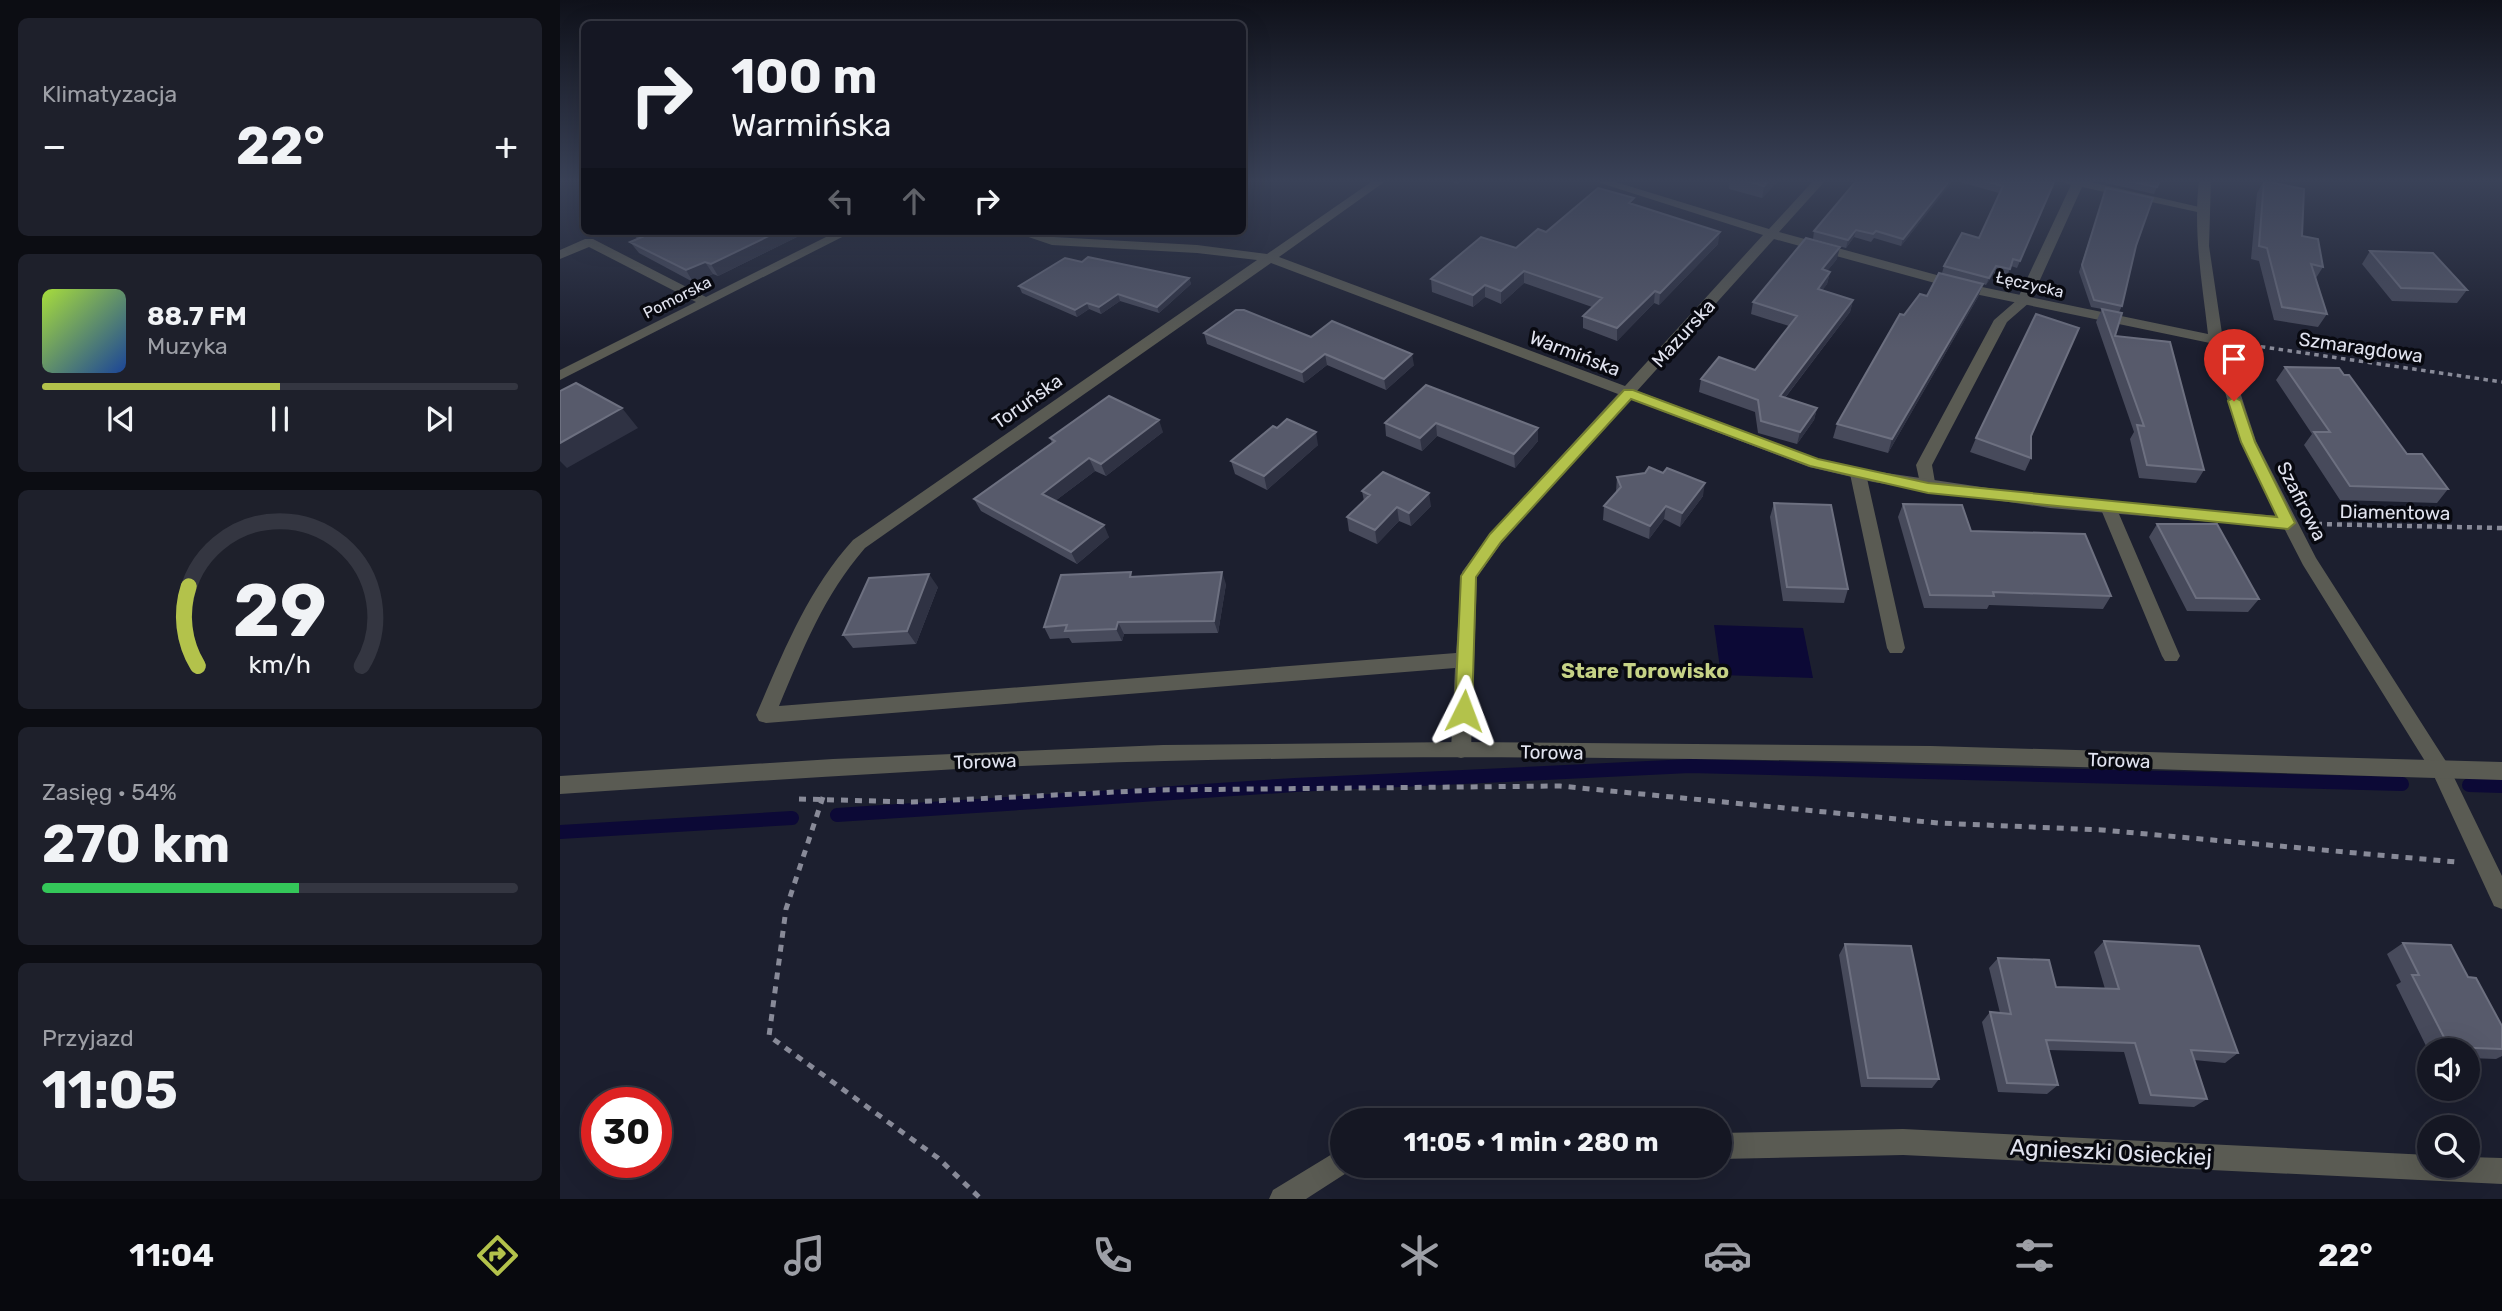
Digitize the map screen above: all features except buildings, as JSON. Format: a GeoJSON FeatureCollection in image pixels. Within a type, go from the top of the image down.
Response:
{"type":"FeatureCollection","features":[{"type":"Feature","properties":{"kind":"street","name":"Pomorska"},"geometry":{"type":"LineString","coordinates":[[560,376],[838,236]]}},
{"type":"Feature","properties":{"kind":"street","name":"Warmińska"},"geometry":{"type":"LineString","coordinates":[[1034,236],[1052,241],[1197,249],[1269,258],[1815,463],[1858,474],[1928,488],[2288,523]]}},
{"type":"Feature","properties":{"kind":"street","name":"Toruńska"},"geometry":{"type":"LineString","coordinates":[[1301,236],[859,544],[840,564],[812,609],[766,715],[1465,660]]}},
{"type":"Feature","properties":{"kind":"street","name":"Mazurska"},"geometry":{"type":"LineString","coordinates":[[1461,750],[1468,576],[1496,538],[1769,236]]}},
{"type":"Feature","properties":{"kind":"street","name":"Łęczycka"},"geometry":{"type":"LineString","coordinates":[[1778,236],[2023,302],[2216,340]]}},
{"type":"Feature","properties":{"kind":"street"},"geometry":{"type":"LineString","coordinates":[[1928,488],[1924,465],[2001,320],[2023,302],[2050,236]]}},
{"type":"Feature","properties":{"kind":"street","name":"Szafirowa"},"geometry":{"type":"LineString","coordinates":[[2203,236],[2216,340],[2240,421],[2288,523],[2440,769],[2502,899]]}},
{"type":"Feature","properties":{"kind":"street"},"geometry":{"type":"LineString","coordinates":[[560,256],[589,242],[706,302]]}},
{"type":"Feature","properties":{"kind":"street"},"geometry":{"type":"LineString","coordinates":[[1858,474],[1896,648]]}},
{"type":"Feature","properties":{"kind":"street"},"geometry":{"type":"LineString","coordinates":[[2108,507],[2171,656]]}},
{"type":"Feature","properties":{"kind":"street","name":"Torowa"},"geometry":{"type":"LineString","coordinates":[[560,785],[833,768],[1163,753],[1461,750],[1931,754],[2502,771]]}},
{"type":"Feature","properties":{"kind":"street","name":"Agnieszki Osieckiej"},"geometry":{"type":"LineString","coordinates":[[1732,1146],[1903,1142],[2502,1171]]}},
{"type":"Feature","properties":{"kind":"street"},"geometry":{"type":"LineString","coordinates":[[1282,1199],[1330,1169]]}},
{"type":"Feature","properties":{"kind":"path","name":"Szmaragdowa"},"geometry":{"type":"LineString","coordinates":[[2216,340],[2502,382]]}},
{"type":"Feature","properties":{"kind":"path","name":"Diamentowa"},"geometry":{"type":"LineString","coordinates":[[2288,523],[2502,528]]}},
{"type":"Feature","properties":{"kind":"path"},"geometry":{"type":"LineString","coordinates":[[833,768],[786,909],[769,1036],[938,1158],[981,1199]]}},
{"type":"Feature","properties":{"kind":"path"},"geometry":{"type":"LineString","coordinates":[[785,799],[912,802],[1157,790],[1560,786],[1938,824],[2102,830],[2483,863]]}},
{"type":"Feature","properties":{"kind":"shaded area"},"geometry":{"type":"Polygon","coordinates":[[[1714,625],[1803,628],[1813,678],[1721,675],[1714,625]]]}},
{"type":"Feature","properties":{"kind":"waterway"},"geometry":{"type":"LineString","coordinates":[[837,815],[1295,785],[1690,766],[2402,784]]}},
{"type":"Feature","properties":{"kind":"waterway"},"geometry":{"type":"LineString","coordinates":[[2469,785],[2502,786]]}},
{"type":"Feature","properties":{"kind":"waterway"},"geometry":{"type":"LineString","coordinates":[[560,832],[792,818]]}},
{"type":"Feature","properties":{"kind":"district","name":"Stare Torowisko"},"geometry":{"type":"Point","coordinates":[1645,671]}},
{"type":"Feature","properties":{"kind":"route"},"geometry":{"type":"LineString","coordinates":[[1464,711],[1468,576],[1496,538],[1628,393],[1815,463],[1928,488],[2288,523],[2248,442],[2234,401]]}}]}
